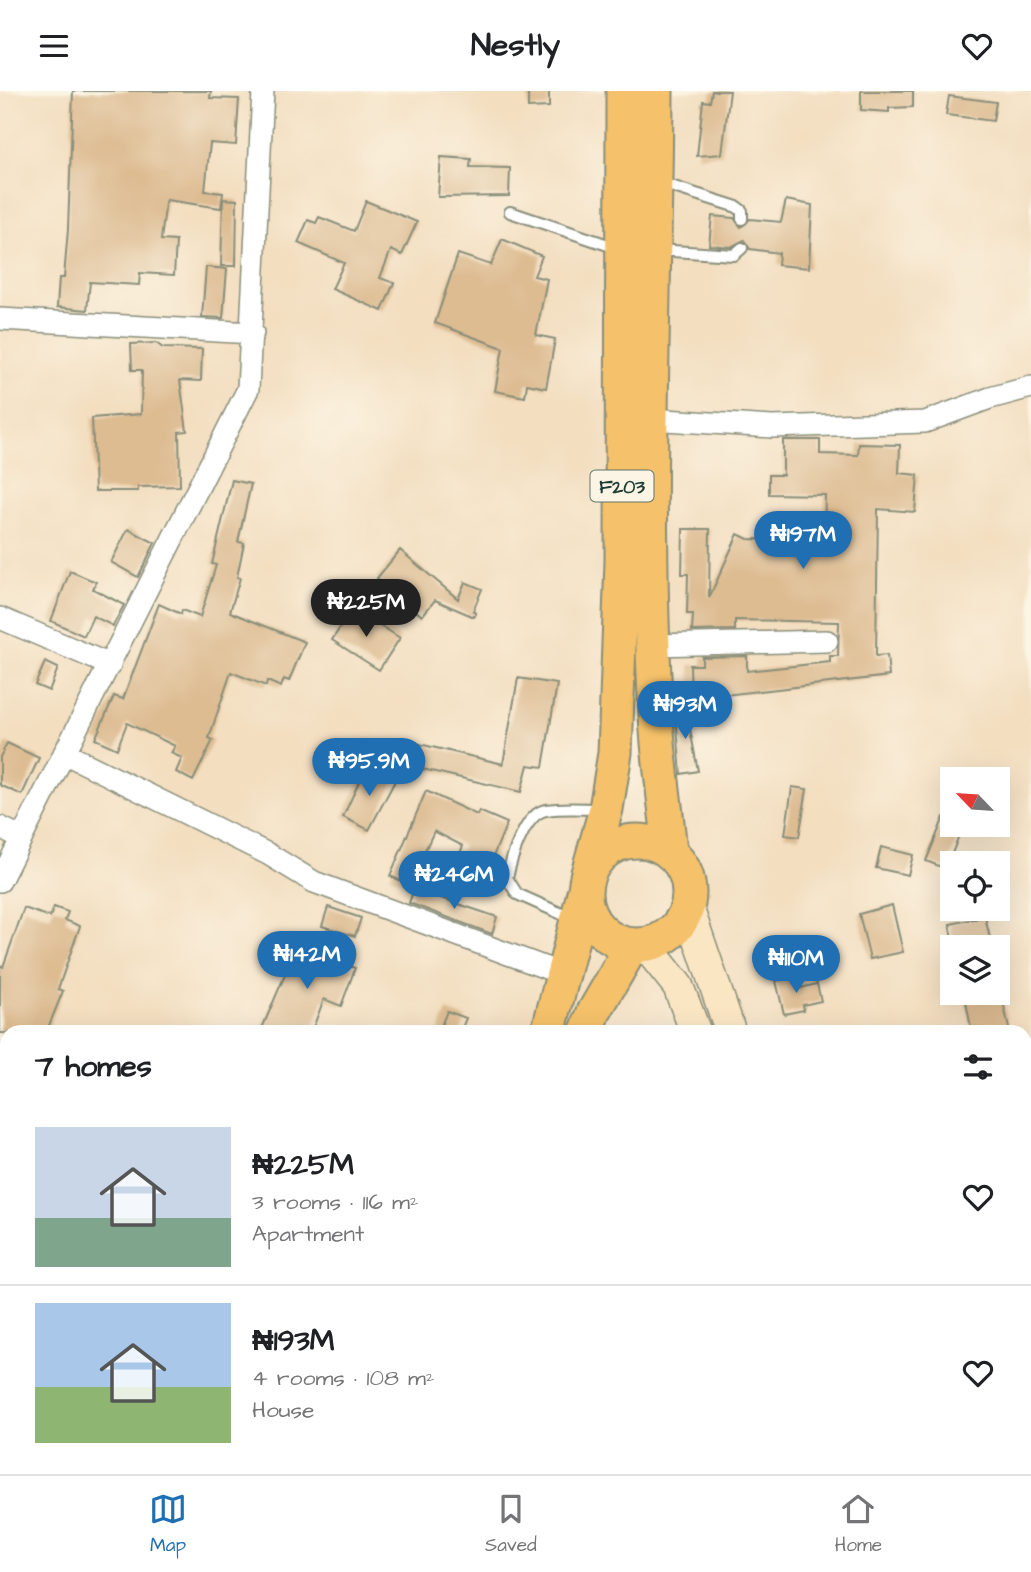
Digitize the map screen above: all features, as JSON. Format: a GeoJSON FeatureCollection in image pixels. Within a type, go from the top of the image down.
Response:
{"type":"FeatureCollection","features":[{"type":"Feature","properties":{"kind":"main road","name":"F203"},"geometry":{"type":"LineString","coordinates":[[624,91],[639,250],[650,419],[657,740],[670,852]]}},
{"type":"Feature","properties":{"kind":"main road","name":"F203"},"geometry":{"type":"LineString","coordinates":[[550,1025],[606,809],[615,754],[622,561],[639,250],[656,181],[656,91]]}},
{"type":"Feature","properties":{"kind":"main road"},"geometry":{"type":"LineString","coordinates":[[647,842],[670,852],[683,867],[690,887],[688,907],[677,928],[668,936],[639,946],[619,943],[597,928],[590,917],[584,896],[595,862],[607,850],[622,843],[647,842]]}},
{"type":"Feature","properties":{"kind":"main road"},"geometry":{"type":"LineString","coordinates":[[688,907],[728,1025]]}},
{"type":"Feature","properties":{"kind":"main road"},"geometry":{"type":"LineString","coordinates":[[589,1025],[594,1012],[639,946]]}},
{"type":"Feature","properties":{"kind":"main road"},"geometry":{"type":"LineString","coordinates":[[639,946],[678,986],[693,1025]]}},
{"type":"Feature","properties":{"kind":"street"},"geometry":{"type":"LineString","coordinates":[[0,881],[239,412],[248,389],[253,333],[263,91]]}},
{"type":"Feature","properties":{"kind":"street"},"geometry":{"type":"LineString","coordinates":[[0,319],[253,333]]}},
{"type":"Feature","properties":{"kind":"street"},"geometry":{"type":"LineString","coordinates":[[650,419],[772,427],[925,422],[990,398],[1031,387]]}},
{"type":"Feature","properties":{"kind":"street"},"geometry":{"type":"LineString","coordinates":[[0,618],[110,665]]}},
{"type":"Feature","properties":{"kind":"street"},"geometry":{"type":"LineString","coordinates":[[653,645],[827,641]]}},
{"type":"Feature","properties":{"kind":"street"},"geometry":{"type":"LineString","coordinates":[[64,753],[268,854],[314,882],[565,975]]}},
{"type":"Feature","properties":{"kind":"street"},"geometry":{"type":"LineString","coordinates":[[0,827],[22,838]]}},
{"type":"Feature","properties":{"kind":"lane"},"geometry":{"type":"LineString","coordinates":[[656,181],[737,207],[742,211],[742,219]]}},
{"type":"Feature","properties":{"kind":"lane"},"geometry":{"type":"LineString","coordinates":[[510,212],[639,250],[734,255],[742,248]]}},
{"type":"Feature","properties":{"kind":"lane"},"geometry":{"type":"LineString","coordinates":[[584,896],[517,894],[507,878],[511,859],[532,817],[544,810],[606,809]]}},
{"type":"Feature","properties":{"kind":"building"},"geometry":{"type":"Polygon","coordinates":[[[73,91],[211,91],[210,98],[239,99],[236,145],[210,143],[205,191],[223,193],[221,208],[166,200],[161,240],[176,241],[174,275],[140,273],[139,285],[90,282],[87,310],[57,307],[59,278],[64,278],[68,229],[73,91]]]}},
{"type":"Feature","properties":{"kind":"building"},"geometry":{"type":"Polygon","coordinates":[[[528,91],[549,91],[549,107],[528,108],[528,91]]]}},
{"type":"Feature","properties":{"kind":"building"},"geometry":{"type":"Polygon","coordinates":[[[712,91],[730,91],[722,154],[697,156],[703,101],[710,102],[712,91]]]}},
{"type":"Feature","properties":{"kind":"building"},"geometry":{"type":"Polygon","coordinates":[[[861,91],[913,91],[913,107],[889,108],[889,112],[861,110],[861,91]]]}},
{"type":"Feature","properties":{"kind":"building"},"geometry":{"type":"Polygon","coordinates":[[[949,96],[996,102],[993,121],[946,115],[949,96]]]}},
{"type":"Feature","properties":{"kind":"building"},"geometry":{"type":"Polygon","coordinates":[[[441,157],[471,159],[470,167],[510,168],[509,196],[438,197],[441,157]]]}},
{"type":"Feature","properties":{"kind":"building"},"geometry":{"type":"Polygon","coordinates":[[[223,199],[237,200],[236,266],[221,266],[223,199]]]}},
{"type":"Feature","properties":{"kind":"building"},"geometry":{"type":"Polygon","coordinates":[[[786,200],[812,205],[809,268],[778,265],[779,253],[750,249],[744,240],[731,247],[709,245],[712,216],[734,218],[741,227],[750,219],[781,222],[786,200]]]}},
{"type":"Feature","properties":{"kind":"building"},"geometry":{"type":"Polygon","coordinates":[[[366,201],[417,222],[402,255],[391,250],[380,278],[394,283],[382,311],[332,289],[344,263],[298,243],[308,220],[316,223],[319,217],[354,231],[366,201]]]}},
{"type":"Feature","properties":{"kind":"building"},"geometry":{"type":"Polygon","coordinates":[[[502,239],[542,256],[534,276],[547,279],[536,335],[555,339],[552,356],[546,388],[527,384],[525,397],[495,391],[503,348],[435,323],[458,254],[491,265],[502,239]]]}},
{"type":"Feature","properties":{"kind":"building"},"geometry":{"type":"Polygon","coordinates":[[[206,267],[227,269],[223,318],[202,317],[206,267]]]}},
{"type":"Feature","properties":{"kind":"building"},"geometry":{"type":"Polygon","coordinates":[[[156,343],[163,348],[202,349],[201,381],[180,380],[187,431],[179,432],[180,486],[138,487],[138,491],[95,491],[92,418],[141,414],[142,370],[132,370],[131,344],[156,343]]]}},
{"type":"Feature","properties":{"kind":"building"},"geometry":{"type":"Polygon","coordinates":[[[783,440],[820,440],[820,454],[858,455],[859,444],[900,445],[899,473],[918,475],[915,512],[878,509],[876,656],[887,655],[889,676],[691,699],[690,665],[702,665],[702,657],[747,656],[747,671],[830,662],[830,656],[838,656],[839,622],[735,620],[735,630],[692,631],[693,614],[687,614],[688,574],[682,574],[683,529],[710,529],[709,598],[738,534],[748,539],[824,541],[825,495],[769,494],[769,475],[783,475],[783,440]]]}},
{"type":"Feature","properties":{"kind":"building"},"geometry":{"type":"Polygon","coordinates":[[[232,480],[251,484],[238,542],[244,543],[237,577],[240,578],[230,612],[305,642],[289,681],[284,679],[281,687],[267,681],[266,686],[231,672],[209,738],[213,740],[193,781],[176,772],[182,758],[171,753],[175,746],[127,723],[117,749],[95,739],[114,696],[123,699],[159,604],[181,614],[182,610],[200,617],[216,565],[212,564],[232,480]]]}},
{"type":"Feature","properties":{"kind":"building"},"geometry":{"type":"Polygon","coordinates":[[[128,529],[155,543],[138,577],[111,562],[128,529]]]}},
{"type":"Feature","properties":{"kind":"building"},"geometry":{"type":"Polygon","coordinates":[[[400,550],[458,599],[465,582],[482,589],[473,611],[476,614],[474,617],[435,600],[422,616],[377,578],[400,550]]]}},
{"type":"Feature","properties":{"kind":"building"},"geometry":{"type":"Polygon","coordinates":[[[70,571],[96,582],[93,589],[124,605],[113,626],[93,616],[84,636],[51,621],[70,571]]]}},
{"type":"Feature","properties":{"kind":"building"},"geometry":{"type":"Polygon","coordinates":[[[353,608],[400,638],[379,670],[332,640],[353,608]]]}},
{"type":"Feature","properties":{"kind":"building"},"geometry":{"type":"Polygon","coordinates":[[[45,662],[58,668],[49,691],[35,685],[45,662]]]}},
{"type":"Feature","properties":{"kind":"building"},"geometry":{"type":"Polygon","coordinates":[[[518,678],[557,684],[543,767],[528,765],[521,792],[401,764],[407,741],[503,764],[518,678]]]}},
{"type":"Feature","properties":{"kind":"building"},"geometry":{"type":"Polygon","coordinates":[[[685,703],[698,771],[681,774],[675,705],[685,703]]]}},
{"type":"Feature","properties":{"kind":"building"},"geometry":{"type":"Polygon","coordinates":[[[7,743],[39,758],[22,795],[0,785],[0,757],[7,743]]]}},
{"type":"Feature","properties":{"kind":"building"},"geometry":{"type":"Polygon","coordinates":[[[374,766],[397,777],[369,830],[343,817],[362,775],[368,778],[374,766]]]}},
{"type":"Feature","properties":{"kind":"building"},"geometry":{"type":"Polygon","coordinates":[[[792,787],[807,789],[799,837],[785,835],[792,787]]]}},
{"type":"Feature","properties":{"kind":"building"},"geometry":{"type":"Polygon","coordinates":[[[426,791],[477,815],[479,811],[507,823],[487,871],[458,858],[463,846],[434,831],[409,885],[390,876],[426,791]]]}},
{"type":"Feature","properties":{"kind":"building"},"geometry":{"type":"Polygon","coordinates":[[[940,827],[940,837],[958,837],[953,851],[940,851],[940,867],[926,861],[940,827]]]}},
{"type":"Feature","properties":{"kind":"building"},"geometry":{"type":"Polygon","coordinates":[[[881,847],[913,855],[908,875],[876,868],[881,847]]]}},
{"type":"Feature","properties":{"kind":"building"},"geometry":{"type":"Polygon","coordinates":[[[414,889],[497,917],[492,934],[409,903],[414,889]]]}},
{"type":"Feature","properties":{"kind":"building"},"geometry":{"type":"Polygon","coordinates":[[[892,905],[903,952],[870,959],[859,914],[892,905]]]}},
{"type":"Feature","properties":{"kind":"building"},"geometry":{"type":"Polygon","coordinates":[[[54,907],[68,912],[65,920],[80,926],[58,989],[63,991],[49,1025],[0,1025],[0,965],[3,967],[24,908],[50,917],[54,907]]]}},
{"type":"Feature","properties":{"kind":"building"},"geometry":{"type":"Polygon","coordinates":[[[328,907],[361,918],[355,936],[322,926],[328,907]]]}},
{"type":"Feature","properties":{"kind":"building"},"geometry":{"type":"Polygon","coordinates":[[[986,921],[989,935],[952,935],[950,924],[986,921]]]}},
{"type":"Feature","properties":{"kind":"building"},"geometry":{"type":"Polygon","coordinates":[[[294,944],[355,968],[341,1006],[324,999],[314,1025],[263,1025],[287,970],[284,968],[294,944]]]}},
{"type":"Feature","properties":{"kind":"building"},"geometry":{"type":"Polygon","coordinates":[[[798,976],[801,988],[817,984],[821,1001],[803,1005],[804,1010],[784,1014],[776,981],[798,976]]]}},
{"type":"Feature","properties":{"kind":"building"},"geometry":{"type":"Polygon","coordinates":[[[967,1005],[1004,1005],[1008,1025],[970,1025],[967,1005]]]}},
{"type":"Feature","properties":{"kind":"building"},"geometry":{"type":"Polygon","coordinates":[[[447,1011],[466,1018],[463,1025],[441,1025],[447,1011]]]}}]}
